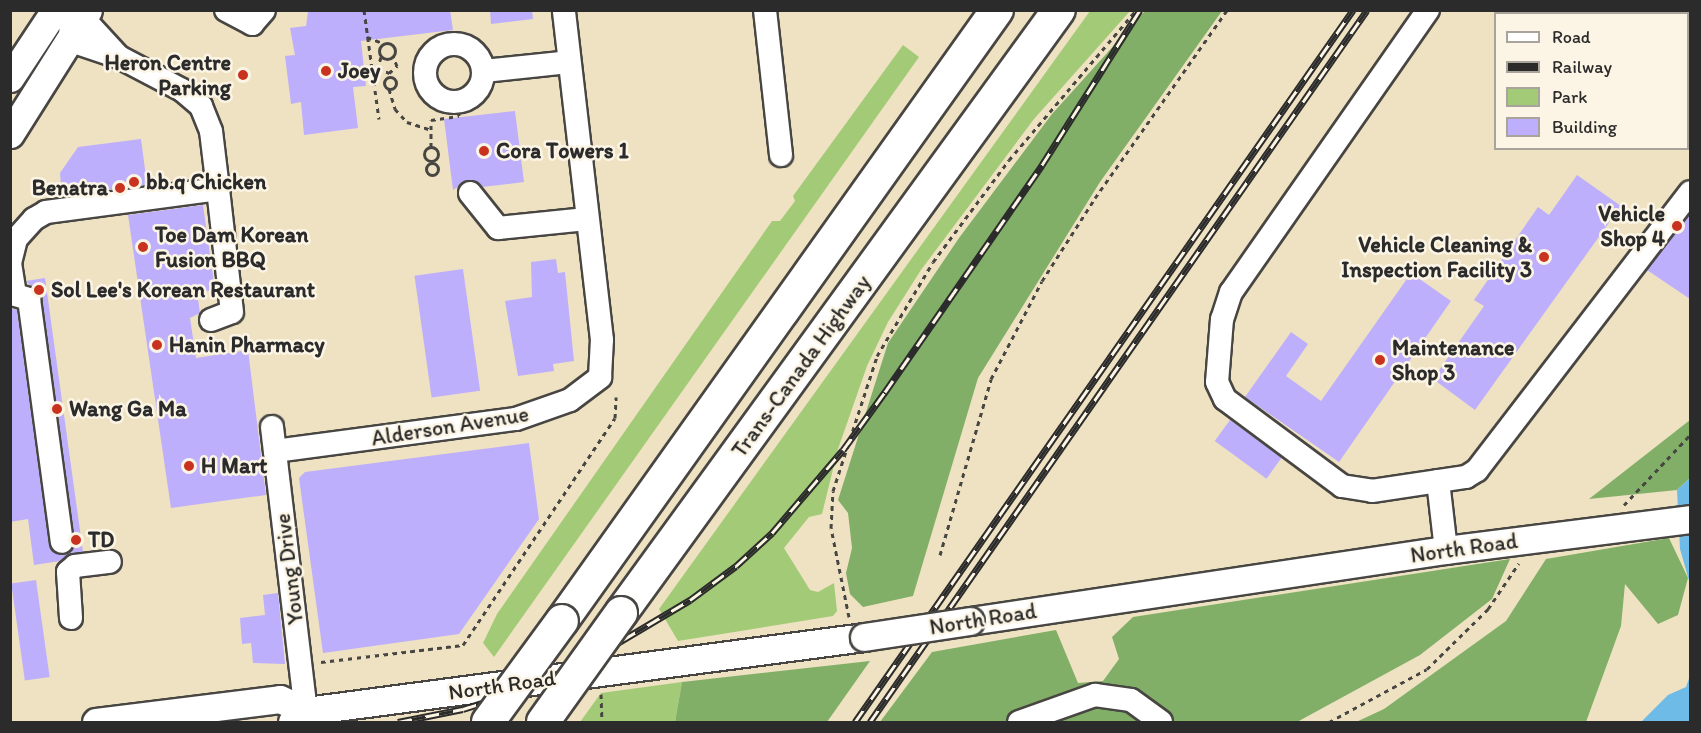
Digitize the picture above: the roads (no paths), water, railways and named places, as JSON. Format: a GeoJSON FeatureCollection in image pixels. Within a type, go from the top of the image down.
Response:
{"type":"FeatureCollection","features":[{"type":"Feature","properties":{"kind":"highway","name":"Trans-Canada Highway"},"geometry":{"type":"LineString","coordinates":[[488,723],[997,10]]}},
{"type":"Feature","properties":{"kind":"highway","name":"Trans-Canada Highway"},"geometry":{"type":"LineString","coordinates":[[543,723],[1059,10]]}},
{"type":"Feature","properties":{"kind":"main road"},"geometry":{"type":"LineString","coordinates":[[10,78],[55,10]]}},
{"type":"Feature","properties":{"kind":"main road"},"geometry":{"type":"LineString","coordinates":[[10,134],[79,20]]}},
{"type":"Feature","properties":{"kind":"main road","name":"North Road"},"geometry":{"type":"LineString","coordinates":[[302,719],[599,671],[864,638],[1446,550],[1690,519]]}},
{"type":"Feature","properties":{"kind":"main road"},"geometry":{"type":"LineString","coordinates":[[120,721],[280,699],[302,719]]}},
{"type":"Feature","properties":{"kind":"street"},"geometry":{"type":"LineString","coordinates":[[226,10],[252,24],[264,10]]}},
{"type":"Feature","properties":{"kind":"street","name":"Alderson Avenue"},"geometry":{"type":"LineString","coordinates":[[275,451],[502,422],[549,409],[591,387],[600,377],[603,366],[564,10]]}},
{"type":"Feature","properties":{"kind":"street"},"geometry":{"type":"LineString","coordinates":[[765,10],[781,155]]}},
{"type":"Feature","properties":{"kind":"street"},"geometry":{"type":"LineString","coordinates":[[1428,10],[1231,292],[1222,319],[1217,382],[1225,399],[1236,411],[1342,486],[1372,491],[1466,477],[1484,463],[1690,192]]}},
{"type":"Feature","properties":{"kind":"street"},"geometry":{"type":"LineString","coordinates":[[79,20],[119,57],[182,90],[201,106],[211,131],[232,312],[211,320]]}},
{"type":"Feature","properties":{"kind":"street"},"geometry":{"type":"LineString","coordinates":[[461,44],[477,54],[484,71],[478,90],[457,102],[442,100],[428,86],[425,77],[428,58],[442,46],[461,44]]}},
{"type":"Feature","properties":{"kind":"street"},"geometry":{"type":"LineString","coordinates":[[484,71],[569,62]]}},
{"type":"Feature","properties":{"kind":"street"},"geometry":{"type":"LineString","coordinates":[[62,542],[28,299],[15,295],[10,263],[16,239],[34,219],[45,212],[218,189]]}},
{"type":"Feature","properties":{"kind":"street"},"geometry":{"type":"LineString","coordinates":[[470,193],[486,217],[501,229],[587,219]]}},
{"type":"Feature","properties":{"kind":"street","name":"Young Drive"},"geometry":{"type":"LineString","coordinates":[[272,427],[302,719]]}},
{"type":"Feature","properties":{"kind":"street"},"geometry":{"type":"LineString","coordinates":[[1438,481],[1446,550]]}},
{"type":"Feature","properties":{"kind":"street"},"geometry":{"type":"LineString","coordinates":[[71,618],[68,572],[75,566],[110,562]]}},
{"type":"Feature","properties":{"kind":"street"},"geometry":{"type":"LineString","coordinates":[[1019,723],[1095,695],[1131,700],[1161,723]]}},
{"type":"Feature","properties":{"kind":"water"},"geometry":{"type":"Polygon","coordinates":[[[1690,478],[1690,584],[1680,549],[1677,490],[1690,478]]]}},
{"type":"Feature","properties":{"kind":"water"},"geometry":{"type":"Polygon","coordinates":[[[1690,676],[1690,722],[1641,722],[1668,695],[1686,687],[1690,676]]]}},
{"type":"Feature","properties":{"kind":"railway"},"geometry":{"type":"LineString","coordinates":[[398,722],[463,709],[523,690],[599,654],[690,600],[736,566],[772,533],[843,450],[885,392],[1042,165],[1140,10]]}},
{"type":"Feature","properties":{"kind":"railway"},"geometry":{"type":"LineString","coordinates":[[855,722],[1353,10]]}},
{"type":"Feature","properties":{"kind":"railway"},"geometry":{"type":"LineString","coordinates":[[870,722],[1367,10]]}},
{"type":"Feature","properties":{"kind":"place","name":"Joey"},"geometry":{"type":"Point","coordinates":[326,71]}},
{"type":"Feature","properties":{"kind":"place","name":"Heron Centre Parking"},"geometry":{"type":"Point","coordinates":[243,75]}},
{"type":"Feature","properties":{"kind":"place","name":"Cora Towers 1"},"geometry":{"type":"Point","coordinates":[484,151]}},
{"type":"Feature","properties":{"kind":"place","name":"bb.q Chicken"},"geometry":{"type":"Point","coordinates":[134,182]}},
{"type":"Feature","properties":{"kind":"place","name":"Benatra"},"geometry":{"type":"Point","coordinates":[120,188]}},
{"type":"Feature","properties":{"kind":"place","name":"Vehicle Shop 4"},"geometry":{"type":"Point","coordinates":[1677,226]}},
{"type":"Feature","properties":{"kind":"place","name":"Toe Dam Korean Fusion BBQ"},"geometry":{"type":"Point","coordinates":[143,247]}},
{"type":"Feature","properties":{"kind":"place","name":"Vehicle Cleaning & Inspection Facility 3"},"geometry":{"type":"Point","coordinates":[1544,257]}},
{"type":"Feature","properties":{"kind":"place","name":"Sol Lee's Korean Restaurant"},"geometry":{"type":"Point","coordinates":[39,290]}},
{"type":"Feature","properties":{"kind":"place","name":"Hanin Pharmacy"},"geometry":{"type":"Point","coordinates":[157,345]}},
{"type":"Feature","properties":{"kind":"place","name":"Maintenance Shop 3"},"geometry":{"type":"Point","coordinates":[1380,360]}},
{"type":"Feature","properties":{"kind":"place","name":"Wang Ga Ma"},"geometry":{"type":"Point","coordinates":[57,409]}},
{"type":"Feature","properties":{"kind":"place","name":"H Mart"},"geometry":{"type":"Point","coordinates":[189,466]}},
{"type":"Feature","properties":{"kind":"place","name":"TD"},"geometry":{"type":"Point","coordinates":[76,540]}}]}
